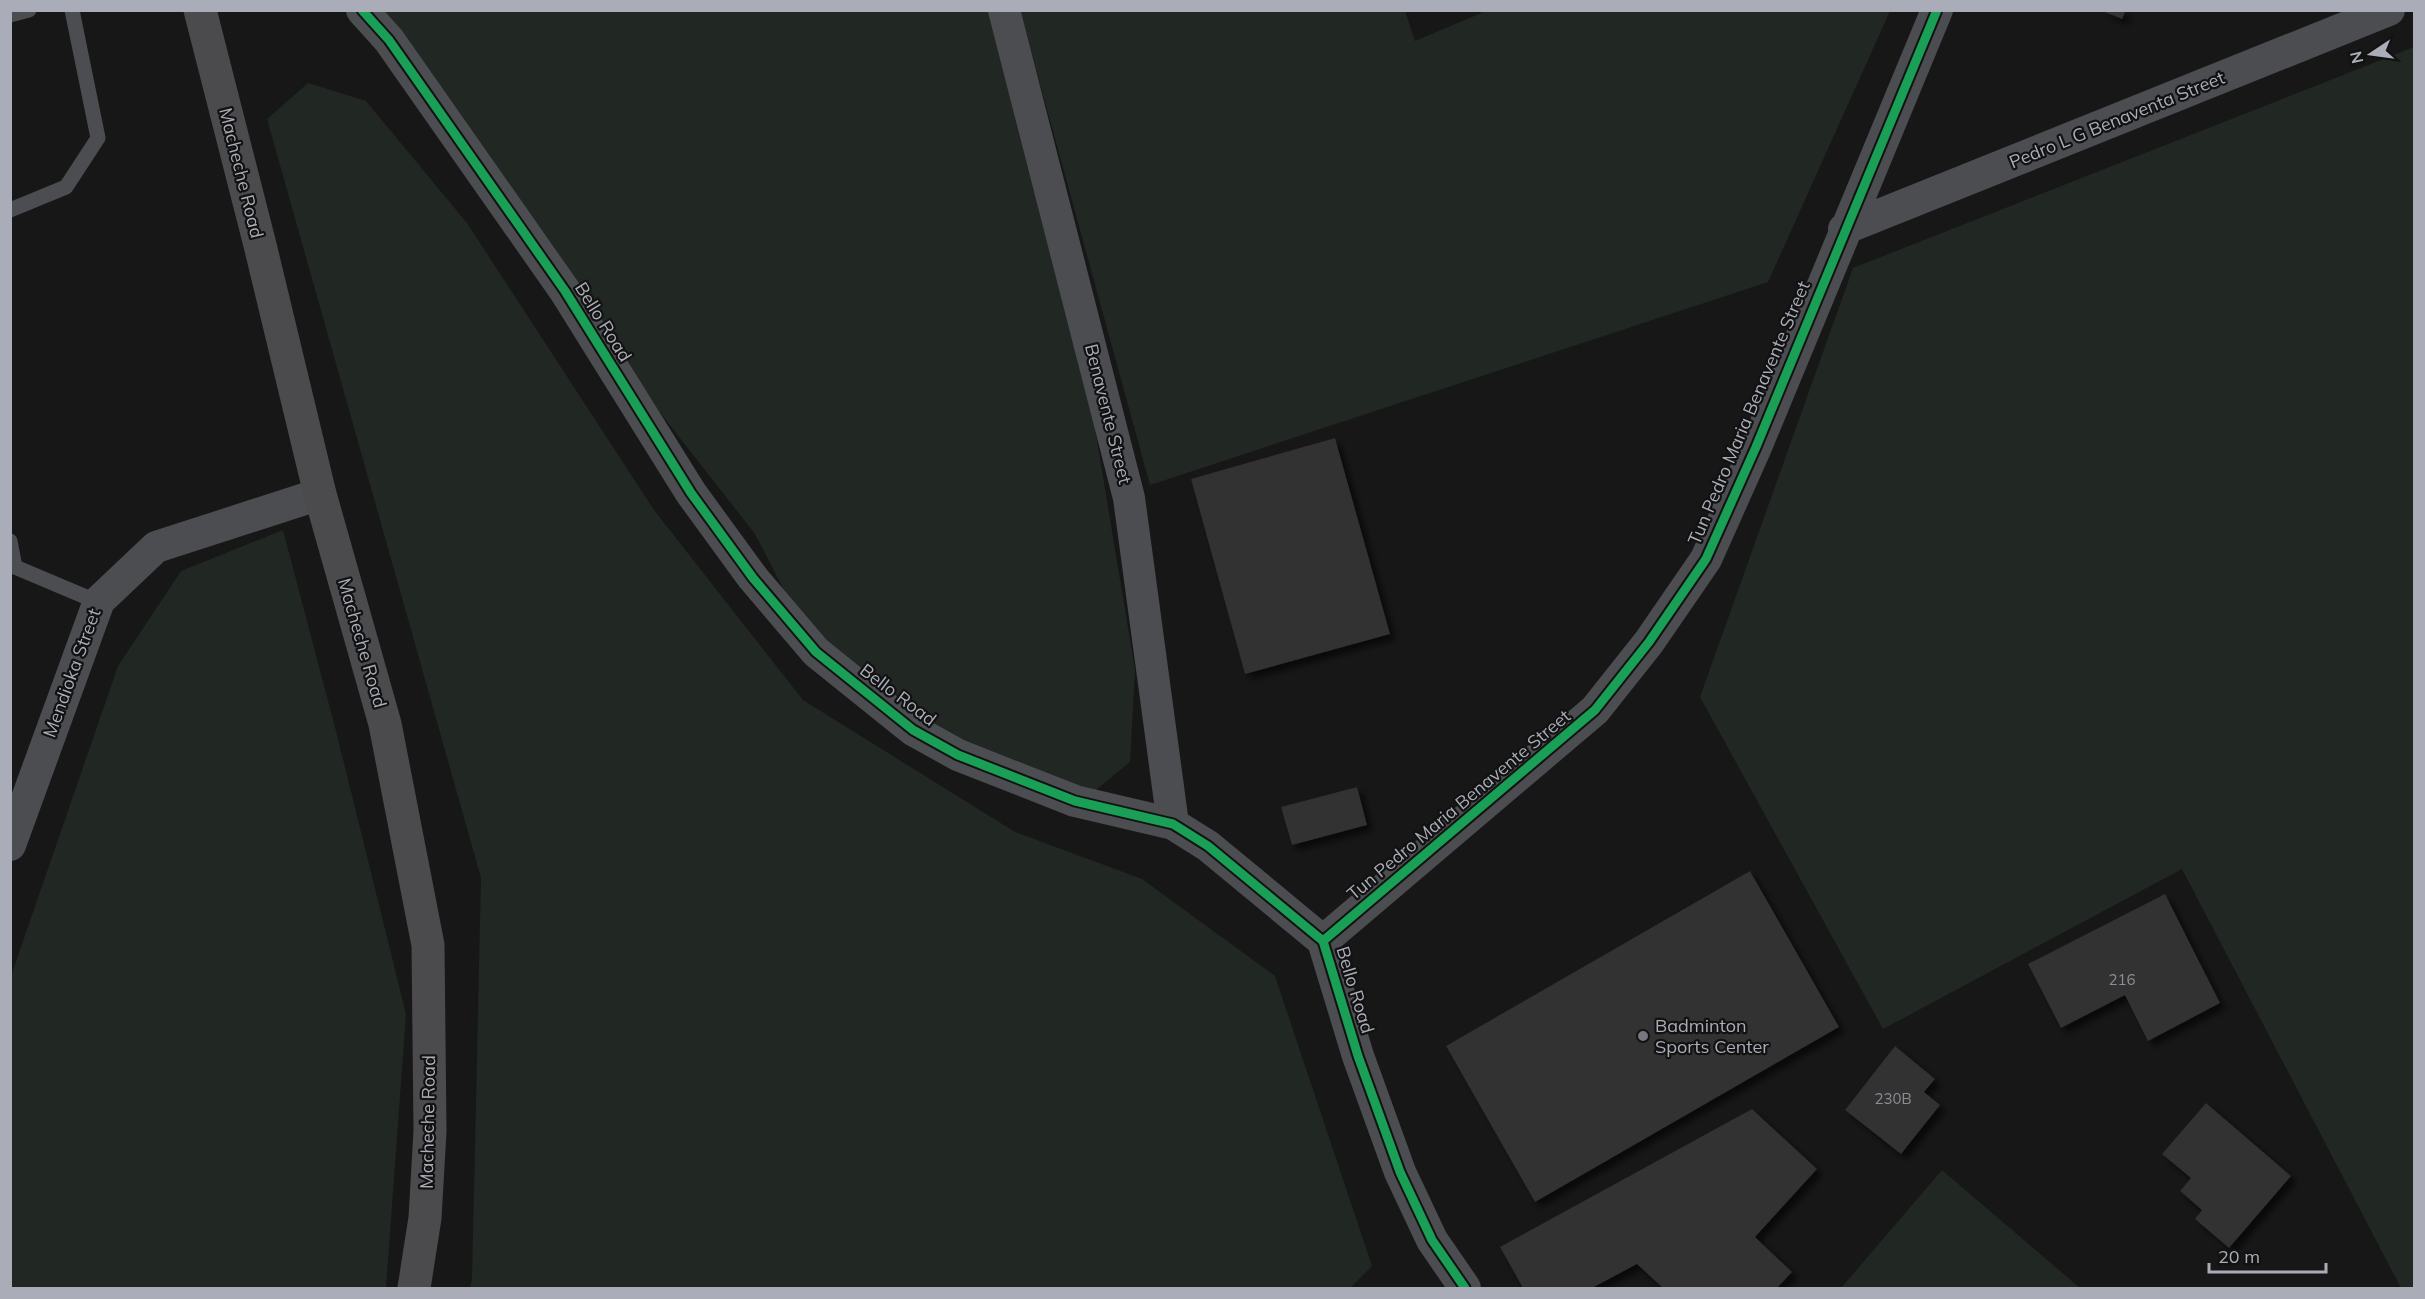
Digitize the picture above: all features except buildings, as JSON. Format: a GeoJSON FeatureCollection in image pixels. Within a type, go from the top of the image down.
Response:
{"type":"FeatureCollection","features":[{"type":"Feature","properties":{"kind":"main road","name":"Macheche Road"},"geometry":{"type":"LineString","coordinates":[[200,10],[320,494],[385,724],[428,945],[430,1131],[425,1218],[414,1288]]}},
{"type":"Feature","properties":{"kind":"street","name":"Bello Road"},"geometry":{"type":"LineString","coordinates":[[362,10],[389,40],[565,291],[691,493],[753,578],[816,652],[913,730],[958,755],[1075,801],[1173,824],[1208,846],[1323,941],[1358,1056],[1400,1172],[1432,1240],[1465,1288]]}},
{"type":"Feature","properties":{"kind":"street","name":"Benavente Street"},"geometry":{"type":"LineString","coordinates":[[1005,10],[1129,498],[1173,824]]}},
{"type":"Feature","properties":{"kind":"street","name":"Tun Pedro Maria Benavente Street"},"geometry":{"type":"LineString","coordinates":[[1323,941],[1595,710],[1649,642],[1706,559],[1756,447],[1844,229],[1937,10]]}},
{"type":"Feature","properties":{"kind":"street","name":"Pedro L G Benaventa Street"},"geometry":{"type":"LineString","coordinates":[[1844,229],[2389,10]]}},
{"type":"Feature","properties":{"kind":"street","name":"Mendioka Street"},"geometry":{"type":"LineString","coordinates":[[13,831],[98,602],[156,547],[320,494]]}},
{"type":"Feature","properties":{"kind":"lane"},"geometry":{"type":"LineString","coordinates":[[10,15],[29,10]]}},
{"type":"Feature","properties":{"kind":"lane"},"geometry":{"type":"LineString","coordinates":[[10,210],[66,187],[98,138],[72,10]]}},
{"type":"Feature","properties":{"kind":"lane"},"geometry":{"type":"LineString","coordinates":[[10,541],[15,567],[98,602]]}},
{"type":"Feature","properties":{"kind":"shaded area"},"geometry":{"type":"Polygon","coordinates":[[[366,11],[989,11],[1087,380],[1135,670],[1130,762],[1092,793],[1003,773],[816,652],[755,534],[565,291],[366,11]]]}},
{"type":"Feature","properties":{"kind":"shaded area"},"geometry":{"type":"Polygon","coordinates":[[[1020,11],[1405,11],[1415,41],[1486,11],[1890,11],[1768,282],[1150,485],[1020,11]]]}},
{"type":"Feature","properties":{"kind":"shaded area"},"geometry":{"type":"Polygon","coordinates":[[[2414,47],[2414,1288],[2401,1288],[2182,869],[1883,1029],[1700,697],[1853,268],[2414,47]]]}},
{"type":"Feature","properties":{"kind":"shaded area"},"geometry":{"type":"Polygon","coordinates":[[[308,83],[366,101],[467,223],[654,510],[803,700],[1015,832],[1142,879],[1275,976],[1372,1266],[1350,1288],[470,1288],[481,878],[267,119],[308,83]]]}},
{"type":"Feature","properties":{"kind":"shaded area"},"geometry":{"type":"Polygon","coordinates":[[[283,530],[337,735],[406,1014],[386,1288],[11,1288],[11,976],[118,666],[181,571],[283,530]]]}},
{"type":"Feature","properties":{"kind":"shaded area"},"geometry":{"type":"Polygon","coordinates":[[[1942,1170],[2080,1288],[1841,1288],[1942,1170]]]}},
{"type":"Feature","properties":{"kind":"cycle path"},"geometry":{"type":"LineString","coordinates":[[362,10],[389,40],[565,291],[691,493],[753,578],[816,652],[913,730],[958,755],[1075,801],[1173,824],[1208,846],[1323,941],[1358,1056],[1400,1172],[1432,1240],[1465,1288]]}},
{"type":"Feature","properties":{"kind":"cycle path"},"geometry":{"type":"LineString","coordinates":[[1323,941],[1595,710],[1649,642],[1706,559],[1756,447],[1937,10]]}},
{"type":"Feature","properties":{"kind":"place","name":"Badminton Sports Center"},"geometry":{"type":"Point","coordinates":[1643,1036]}}]}
